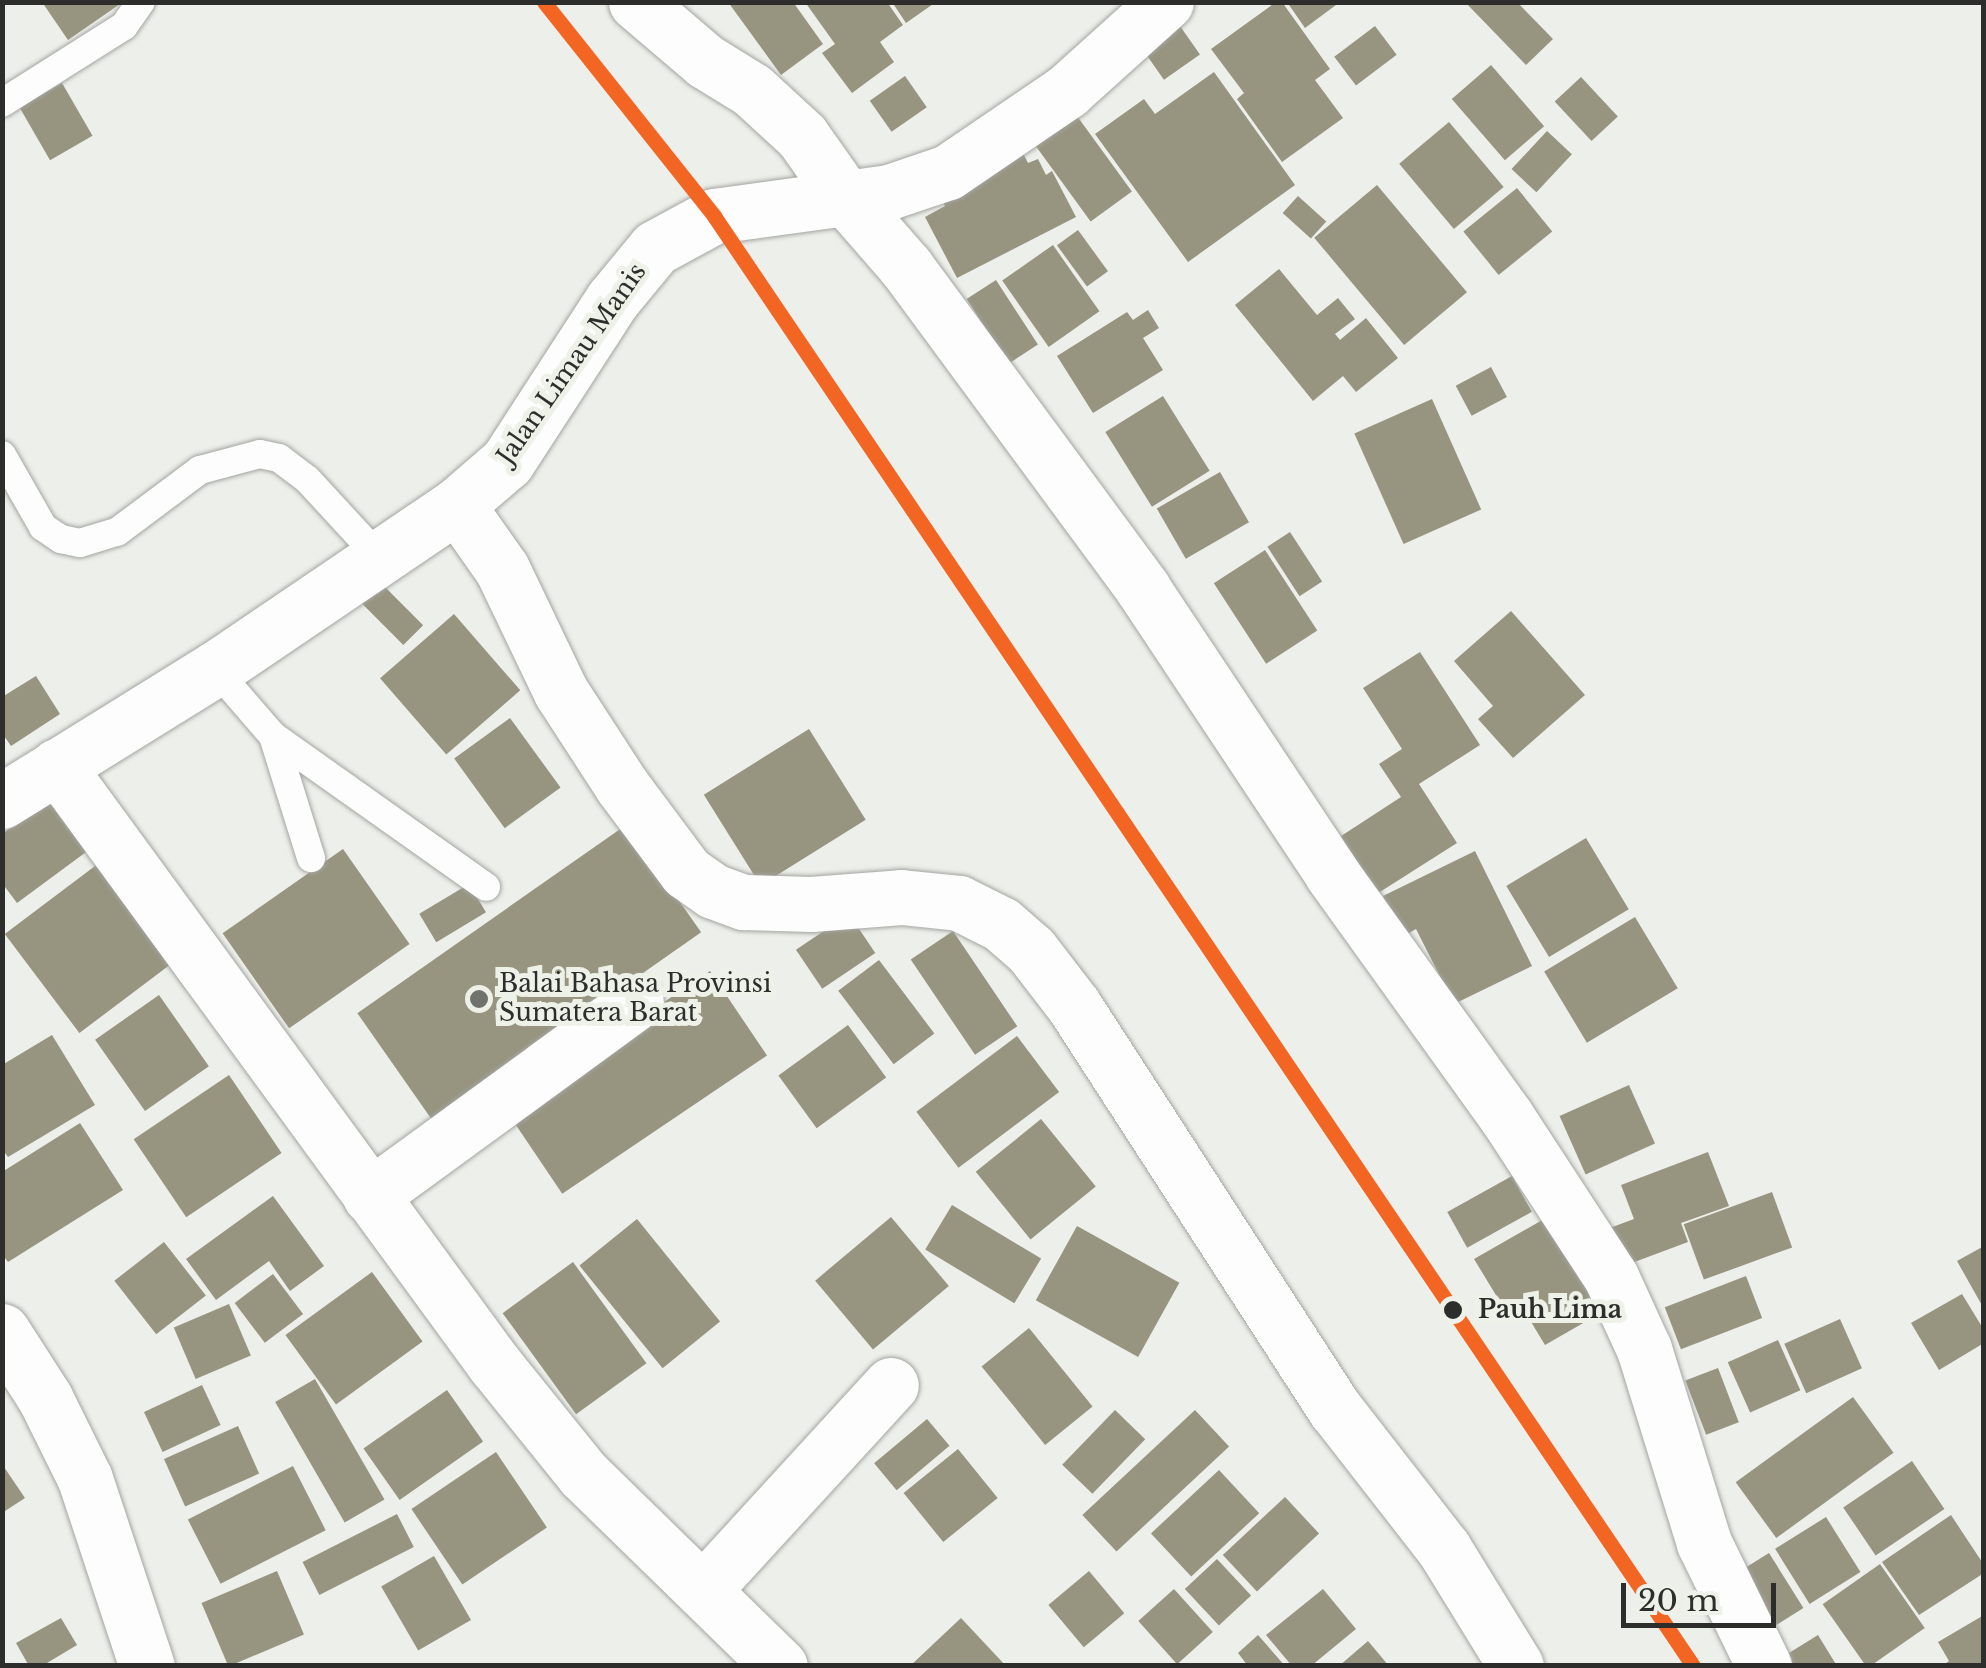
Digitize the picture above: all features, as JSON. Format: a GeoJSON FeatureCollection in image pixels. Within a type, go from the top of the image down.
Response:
{"type":"FeatureCollection","features":[{"type":"Feature","properties":{"kind":"street"},"geometry":{"type":"LineString","coordinates":[[636,2],[705,60],[752,90],[802,136],[844,197],[906,267],[1144,589],[1332,874],[1566,1204],[1610,1278],[1644,1348],[1704,1543],[1764,1666]]}},
{"type":"Feature","properties":{"kind":"street","name":"Jalan Limau Manis"},"geometry":{"type":"LineString","coordinates":[[2,801],[215,669],[457,504],[507,462],[613,299],[655,248],[714,216],[890,192],[948,172],[996,144],[1068,92],[1166,2]]}},
{"type":"Feature","properties":{"kind":"street"},"geometry":{"type":"LineString","coordinates":[[457,504],[502,570],[561,692],[622,786],[686,872],[713,891],[744,902],[811,904],[901,897],[959,902],[1001,924],[1031,950],[1074,1006],[1335,1409],[1444,1549],[1516,1666]]}},
{"type":"Feature","properties":{"kind":"street"},"geometry":{"type":"LineString","coordinates":[[57,766],[495,1365],[583,1474],[780,1666]]}},
{"type":"Feature","properties":{"kind":"street"},"geometry":{"type":"LineString","coordinates":[[370,1196],[636,1002]]}},
{"type":"Feature","properties":{"kind":"street"},"geometry":{"type":"LineString","coordinates":[[2,1331],[44,1398],[86,1479],[147,1666]]}},
{"type":"Feature","properties":{"kind":"street"},"geometry":{"type":"LineString","coordinates":[[703,1590],[890,1385]]}},
{"type":"Feature","properties":{"kind":"lane"},"geometry":{"type":"LineString","coordinates":[[2,103],[124,26],[141,2]]}},
{"type":"Feature","properties":{"kind":"lane"},"geometry":{"type":"LineString","coordinates":[[2,456],[44,527],[61,539],[80,543],[116,532],[200,470],[260,454],[279,458],[307,479],[377,555]]}},
{"type":"Feature","properties":{"kind":"lane"},"geometry":{"type":"LineString","coordinates":[[215,669],[273,736],[486,887]]}},
{"type":"Feature","properties":{"kind":"lane"},"geometry":{"type":"LineString","coordinates":[[273,736],[312,858]]}},
{"type":"Feature","properties":{"kind":"building"},"geometry":{"type":"Polygon","coordinates":[[[42,2],[123,2],[68,40],[42,2]]]}},
{"type":"Feature","properties":{"kind":"building"},"geometry":{"type":"Polygon","coordinates":[[[728,2],[793,2],[823,44],[781,75],[728,2]]]}},
{"type":"Feature","properties":{"kind":"building"},"geometry":{"type":"Polygon","coordinates":[[[805,2],[887,2],[903,25],[880,42],[894,62],[852,93],[822,53],[835,44],[805,2]]]}},
{"type":"Feature","properties":{"kind":"building"},"geometry":{"type":"Polygon","coordinates":[[[892,2],[936,2],[906,23],[892,2]]]}},
{"type":"Feature","properties":{"kind":"building"},"geometry":{"type":"Polygon","coordinates":[[[1276,2],[1282,2],[1330,69],[1315,80],[1343,118],[1282,162],[1237,99],[1244,93],[1211,49],[1276,2]]]}},
{"type":"Feature","properties":{"kind":"building"},"geometry":{"type":"Polygon","coordinates":[[[1287,2],[1340,2],[1305,28],[1287,2]]]}},
{"type":"Feature","properties":{"kind":"building"},"geometry":{"type":"Polygon","coordinates":[[[1465,2],[1517,2],[1553,39],[1526,65],[1465,2]]]}},
{"type":"Feature","properties":{"kind":"building"},"geometry":{"type":"Polygon","coordinates":[[[1173,16],[1200,55],[1164,80],[1137,41],[1173,16]]]}},
{"type":"Feature","properties":{"kind":"building"},"geometry":{"type":"Polygon","coordinates":[[[1375,26],[1397,55],[1356,85],[1334,57],[1375,26]]]}},
{"type":"Feature","properties":{"kind":"building"},"geometry":{"type":"Polygon","coordinates":[[[1491,65],[1544,126],[1505,160],[1452,99],[1491,65]]]}},
{"type":"Feature","properties":{"kind":"building"},"geometry":{"type":"Polygon","coordinates":[[[1214,72],[1295,185],[1188,262],[1095,134],[1144,99],[1155,114],[1214,72]]]}},
{"type":"Feature","properties":{"kind":"building"},"geometry":{"type":"Polygon","coordinates":[[[905,76],[927,107],[892,132],[870,101],[905,76]]]}},
{"type":"Feature","properties":{"kind":"building"},"geometry":{"type":"Polygon","coordinates":[[[1581,77],[1618,116],[1591,141],[1555,102],[1581,77]]]}},
{"type":"Feature","properties":{"kind":"building"},"geometry":{"type":"Polygon","coordinates":[[[62,83],[93,136],[50,160],[20,108],[62,83]]]}},
{"type":"Feature","properties":{"kind":"building"},"geometry":{"type":"Polygon","coordinates":[[[1069,105],[1132,192],[1091,222],[1028,135],[1069,105]]]}},
{"type":"Feature","properties":{"kind":"building"},"geometry":{"type":"Polygon","coordinates":[[[1449,122],[1504,187],[1454,229],[1399,164],[1449,122]]]}},
{"type":"Feature","properties":{"kind":"building"},"geometry":{"type":"Polygon","coordinates":[[[1547,131],[1572,154],[1536,192],[1512,169],[1547,131]]]}},
{"type":"Feature","properties":{"kind":"building"},"geometry":{"type":"Polygon","coordinates":[[[1019,145],[1028,163],[1038,159],[1046,175],[1052,171],[1076,217],[957,278],[925,217],[945,206],[936,188],[1019,145]]]}},
{"type":"Feature","properties":{"kind":"building"},"geometry":{"type":"Polygon","coordinates":[[[1377,185],[1467,292],[1404,345],[1314,238],[1377,185]]]}},
{"type":"Feature","properties":{"kind":"building"},"geometry":{"type":"Polygon","coordinates":[[[1517,188],[1552,232],[1499,275],[1463,231],[1517,188]]]}},
{"type":"Feature","properties":{"kind":"building"},"geometry":{"type":"Polygon","coordinates":[[[1298,196],[1326,221],[1311,239],[1283,213],[1298,196]]]}},
{"type":"Feature","properties":{"kind":"building"},"geometry":{"type":"Polygon","coordinates":[[[1078,230],[1108,271],[1087,287],[1057,245],[1078,230]]]}},
{"type":"Feature","properties":{"kind":"building"},"geometry":{"type":"Polygon","coordinates":[[[1053,245],[1099,311],[1049,347],[1002,281],[1053,245]]]}},
{"type":"Feature","properties":{"kind":"building"},"geometry":{"type":"Polygon","coordinates":[[[1279,269],[1317,315],[1338,298],[1355,319],[1335,334],[1340,340],[1366,318],[1398,358],[1356,392],[1343,376],[1313,401],[1235,305],[1279,269]]]}},
{"type":"Feature","properties":{"kind":"building"},"geometry":{"type":"Polygon","coordinates":[[[996,280],[1038,345],[1009,364],[967,299],[996,280]]]}},
{"type":"Feature","properties":{"kind":"building"},"geometry":{"type":"Polygon","coordinates":[[[1148,310],[1159,328],[1143,338],[1163,370],[1093,413],[1057,356],[1127,312],[1133,320],[1148,310]]]}},
{"type":"Feature","properties":{"kind":"building"},"geometry":{"type":"Polygon","coordinates":[[[1491,367],[1507,397],[1472,416],[1456,386],[1491,367]]]}},
{"type":"Feature","properties":{"kind":"building"},"geometry":{"type":"Polygon","coordinates":[[[1163,396],[1210,471],[1152,507],[1105,432],[1163,396]]]}},
{"type":"Feature","properties":{"kind":"building"},"geometry":{"type":"Polygon","coordinates":[[[1432,399],[1481,510],[1404,544],[1354,434],[1432,399]]]}},
{"type":"Feature","properties":{"kind":"building"},"geometry":{"type":"Polygon","coordinates":[[[1220,472],[1249,522],[1186,559],[1157,508],[1220,472]]]}},
{"type":"Feature","properties":{"kind":"building"},"geometry":{"type":"Polygon","coordinates":[[[1290,532],[1322,581],[1299,596],[1267,547],[1290,532]]]}},
{"type":"Feature","properties":{"kind":"building"},"geometry":{"type":"Polygon","coordinates":[[[1265,550],[1317,631],[1266,664],[1214,583],[1265,550]]]}},
{"type":"Feature","properties":{"kind":"building"},"geometry":{"type":"Polygon","coordinates":[[[380,582],[423,625],[403,645],[360,602],[380,582]]]}},
{"type":"Feature","properties":{"kind":"building"},"geometry":{"type":"Polygon","coordinates":[[[1511,611],[1585,695],[1513,758],[1478,719],[1493,706],[1454,661],[1511,611]]]}},
{"type":"Feature","properties":{"kind":"building"},"geometry":{"type":"Polygon","coordinates":[[[454,614],[520,690],[446,755],[380,678],[454,614]]]}},
{"type":"Feature","properties":{"kind":"building"},"geometry":{"type":"Polygon","coordinates":[[[1420,652],[1480,745],[1419,784],[1457,843],[1372,897],[1335,840],[1401,797],[1379,764],[1402,749],[1363,688],[1420,652]]]}},
{"type":"Feature","properties":{"kind":"building"},"geometry":{"type":"Polygon","coordinates":[[[36,676],[60,714],[11,746],[2,733],[2,697],[36,676]]]}},
{"type":"Feature","properties":{"kind":"building"},"geometry":{"type":"Polygon","coordinates":[[[510,718],[561,788],[505,828],[454,759],[510,718]]]}},
{"type":"Feature","properties":{"kind":"building"},"geometry":{"type":"Polygon","coordinates":[[[809,729],[866,820],[761,885],[704,795],[809,729]]]}},
{"type":"Feature","properties":{"kind":"building"},"geometry":{"type":"Polygon","coordinates":[[[63,790],[101,841],[17,903],[2,883],[2,834],[63,790]]]}},
{"type":"Feature","properties":{"kind":"building"},"geometry":{"type":"Polygon","coordinates":[[[626,825],[701,932],[432,1120],[357,1013],[626,825]]]}},
{"type":"Feature","properties":{"kind":"building"},"geometry":{"type":"Polygon","coordinates":[[[1586,838],[1629,909],[1549,957],[1506,886],[1586,838]]]}},
{"type":"Feature","properties":{"kind":"building"},"geometry":{"type":"Polygon","coordinates":[[[343,849],[410,944],[289,1028],[223,933],[343,849]]]}},
{"type":"Feature","properties":{"kind":"building"},"geometry":{"type":"Polygon","coordinates":[[[1475,851],[1532,966],[1454,1004],[1416,929],[1402,937],[1383,896],[1475,851]]]}},
{"type":"Feature","properties":{"kind":"building"},"geometry":{"type":"Polygon","coordinates":[[[99,863],[174,962],[79,1033],[5,934],[99,863]]]}},
{"type":"Feature","properties":{"kind":"building"},"geometry":{"type":"Polygon","coordinates":[[[469,884],[486,912],[436,942],[419,914],[469,884]]]}},
{"type":"Feature","properties":{"kind":"building"},"geometry":{"type":"Polygon","coordinates":[[[849,914],[875,953],[822,989],[796,950],[849,914]]]}},
{"type":"Feature","properties":{"kind":"building"},"geometry":{"type":"Polygon","coordinates":[[[1635,917],[1678,988],[1587,1043],[1544,972],[1635,917]]]}},
{"type":"Feature","properties":{"kind":"building"},"geometry":{"type":"Polygon","coordinates":[[[953,931],[1017,1026],[975,1055],[911,960],[953,931]]]}},
{"type":"Feature","properties":{"kind":"building"},"geometry":{"type":"Polygon","coordinates":[[[879,960],[934,1033],[894,1064],[838,991],[879,960]]]}},
{"type":"Feature","properties":{"kind":"building"},"geometry":{"type":"Polygon","coordinates":[[[710,971],[767,1056],[562,1194],[505,1109],[710,971]]]}},
{"type":"Feature","properties":{"kind":"building"},"geometry":{"type":"Polygon","coordinates":[[[159,995],[209,1066],[145,1111],[95,1040],[159,995]]]}},
{"type":"Feature","properties":{"kind":"building"},"geometry":{"type":"Polygon","coordinates":[[[848,1025],[886,1078],[817,1128],[778,1076],[848,1025]]]}},
{"type":"Feature","properties":{"kind":"building"},"geometry":{"type":"Polygon","coordinates":[[[52,1035],[95,1105],[8,1157],[2,1149],[2,1065],[52,1035]]]}},
{"type":"Feature","properties":{"kind":"building"},"geometry":{"type":"Polygon","coordinates":[[[1017,1036],[1059,1092],[958,1168],[916,1112],[1017,1036]]]}},
{"type":"Feature","properties":{"kind":"building"},"geometry":{"type":"Polygon","coordinates":[[[229,1075],[282,1153],[186,1217],[134,1139],[229,1075]]]}},
{"type":"Feature","properties":{"kind":"building"},"geometry":{"type":"Polygon","coordinates":[[[1629,1085],[1655,1143],[1586,1174],[1560,1116],[1629,1085]]]}},
{"type":"Feature","properties":{"kind":"building"},"geometry":{"type":"Polygon","coordinates":[[[1041,1119],[1096,1187],[1030,1239],[976,1172],[1041,1119]]]}},
{"type":"Feature","properties":{"kind":"building"},"geometry":{"type":"Polygon","coordinates":[[[80,1123],[123,1190],[8,1262],[2,1254],[2,1172],[80,1123]]]}},
{"type":"Feature","properties":{"kind":"building"},"geometry":{"type":"Polygon","coordinates":[[[1708,1152],[1729,1206],[1681,1223],[1688,1242],[1613,1270],[1599,1232],[1634,1219],[1621,1185],[1708,1152]]]}},
{"type":"Feature","properties":{"kind":"building"},"geometry":{"type":"Polygon","coordinates":[[[1512,1176],[1532,1212],[1467,1248],[1447,1212],[1512,1176]]]}},
{"type":"Feature","properties":{"kind":"building"},"geometry":{"type":"Polygon","coordinates":[[[1772,1192],[1792,1247],[1704,1280],[1684,1224],[1772,1192]]]}},
{"type":"Feature","properties":{"kind":"building"},"geometry":{"type":"Polygon","coordinates":[[[273,1196],[324,1266],[290,1291],[269,1261],[216,1300],[186,1259],[273,1196]]]}},
{"type":"Feature","properties":{"kind":"building"},"geometry":{"type":"Polygon","coordinates":[[[952,1205],[1041,1259],[1014,1303],[925,1250],[952,1205]]]}},
{"type":"Feature","properties":{"kind":"building"},"geometry":{"type":"Polygon","coordinates":[[[1551,1215],[1606,1310],[1545,1345],[1519,1302],[1505,1310],[1474,1259],[1551,1215]]]}},
{"type":"Feature","properties":{"kind":"building"},"geometry":{"type":"Polygon","coordinates":[[[891,1217],[949,1286],[873,1350],[815,1281],[891,1217]]]}},
{"type":"Feature","properties":{"kind":"building"},"geometry":{"type":"Polygon","coordinates":[[[637,1219],[720,1322],[663,1368],[579,1266],[637,1219]]]}},
{"type":"Feature","properties":{"kind":"building"},"geometry":{"type":"Polygon","coordinates":[[[1077,1226],[1179,1283],[1138,1357],[1036,1300],[1077,1226]]]}},
{"type":"Feature","properties":{"kind":"building"},"geometry":{"type":"Polygon","coordinates":[[[164,1242],[206,1296],[156,1334],[114,1281],[164,1242]]]}},
{"type":"Feature","properties":{"kind":"building"},"geometry":{"type":"Polygon","coordinates":[[[1984,1246],[1984,1309],[1957,1261],[1984,1246]]]}},
{"type":"Feature","properties":{"kind":"building"},"geometry":{"type":"Polygon","coordinates":[[[573,1262],[646,1363],[576,1414],[503,1313],[573,1262]]]}},
{"type":"Feature","properties":{"kind":"building"},"geometry":{"type":"Polygon","coordinates":[[[372,1272],[423,1342],[336,1404],[285,1335],[372,1272]]]}},
{"type":"Feature","properties":{"kind":"building"},"geometry":{"type":"Polygon","coordinates":[[[273,1274],[303,1314],[265,1343],[235,1303],[273,1274]]]}},
{"type":"Feature","properties":{"kind":"building"},"geometry":{"type":"Polygon","coordinates":[[[1746,1276],[1762,1318],[1681,1349],[1665,1307],[1746,1276]]]}},
{"type":"Feature","properties":{"kind":"building"},"geometry":{"type":"Polygon","coordinates":[[[1962,1294],[1984,1330],[1984,1343],[1939,1370],[1911,1323],[1962,1294]]]}},
{"type":"Feature","properties":{"kind":"building"},"geometry":{"type":"Polygon","coordinates":[[[229,1304],[251,1356],[196,1379],[174,1327],[229,1304]]]}},
{"type":"Feature","properties":{"kind":"building"},"geometry":{"type":"Polygon","coordinates":[[[1840,1319],[1862,1368],[1806,1393],[1784,1344],[1840,1319]]]}},
{"type":"Feature","properties":{"kind":"building"},"geometry":{"type":"Polygon","coordinates":[[[1029,1328],[1093,1406],[1045,1445],[982,1366],[1029,1328]]]}},
{"type":"Feature","properties":{"kind":"building"},"geometry":{"type":"Polygon","coordinates":[[[1778,1340],[1800,1390],[1750,1413],[1728,1362],[1778,1340]]]}},
{"type":"Feature","properties":{"kind":"building"},"geometry":{"type":"Polygon","coordinates":[[[1718,1368],[1739,1422],[1706,1435],[1685,1381],[1718,1368]]]}},
{"type":"Feature","properties":{"kind":"building"},"geometry":{"type":"Polygon","coordinates":[[[315,1379],[384,1499],[345,1522],[275,1402],[315,1379]]]}},
{"type":"Feature","properties":{"kind":"building"},"geometry":{"type":"Polygon","coordinates":[[[202,1385],[221,1425],[163,1452],[144,1412],[202,1385]]]}},
{"type":"Feature","properties":{"kind":"building"},"geometry":{"type":"Polygon","coordinates":[[[447,1390],[483,1442],[400,1500],[363,1449],[447,1390]]]}},
{"type":"Feature","properties":{"kind":"building"},"geometry":{"type":"Polygon","coordinates":[[[1853,1397],[1894,1453],[1776,1538],[1736,1482],[1853,1397]]]}},
{"type":"Feature","properties":{"kind":"building"},"geometry":{"type":"Polygon","coordinates":[[[1115,1410],[1145,1439],[1092,1494],[1062,1465],[1115,1410]]]}},
{"type":"Feature","properties":{"kind":"building"},"geometry":{"type":"Polygon","coordinates":[[[1195,1410],[1229,1447],[1116,1552],[1082,1515],[1195,1410]]]}},
{"type":"Feature","properties":{"kind":"building"},"geometry":{"type":"Polygon","coordinates":[[[927,1419],[949,1446],[897,1490],[874,1463],[927,1419]]]}},
{"type":"Feature","properties":{"kind":"building"},"geometry":{"type":"Polygon","coordinates":[[[238,1426],[259,1474],[185,1506],[164,1459],[238,1426]]]}},
{"type":"Feature","properties":{"kind":"building"},"geometry":{"type":"Polygon","coordinates":[[[958,1449],[998,1498],[943,1542],[904,1493],[958,1449]]]}},
{"type":"Feature","properties":{"kind":"building"},"geometry":{"type":"Polygon","coordinates":[[[496,1452],[547,1527],[462,1584],[411,1509],[496,1452]]]}},
{"type":"Feature","properties":{"kind":"building"},"geometry":{"type":"Polygon","coordinates":[[[1912,1461],[1944,1509],[1876,1555],[1843,1507],[1912,1461]]]}},
{"type":"Feature","properties":{"kind":"building"},"geometry":{"type":"Polygon","coordinates":[[[2,1464],[25,1498],[2,1513],[2,1464]]]}},
{"type":"Feature","properties":{"kind":"building"},"geometry":{"type":"Polygon","coordinates":[[[293,1466],[326,1530],[221,1584],[188,1520],[293,1466]]]}},
{"type":"Feature","properties":{"kind":"building"},"geometry":{"type":"Polygon","coordinates":[[[1219,1470],[1259,1513],[1191,1577],[1151,1533],[1219,1470]]]}},
{"type":"Feature","properties":{"kind":"building"},"geometry":{"type":"Polygon","coordinates":[[[1285,1497],[1319,1534],[1257,1592],[1223,1555],[1285,1497]]]}},
{"type":"Feature","properties":{"kind":"building"},"geometry":{"type":"Polygon","coordinates":[[[397,1514],[414,1547],[319,1595],[303,1562],[397,1514]]]}},
{"type":"Feature","properties":{"kind":"building"},"geometry":{"type":"Polygon","coordinates":[[[1951,1515],[1984,1565],[1984,1573],[1919,1615],[1882,1562],[1951,1515]]]}},
{"type":"Feature","properties":{"kind":"building"},"geometry":{"type":"Polygon","coordinates":[[[1826,1517],[1860,1572],[1810,1604],[1775,1549],[1826,1517]]]}},
{"type":"Feature","properties":{"kind":"building"},"geometry":{"type":"Polygon","coordinates":[[[1769,1553],[1803,1608],[1765,1632],[1731,1577],[1769,1553]]]}},
{"type":"Feature","properties":{"kind":"building"},"geometry":{"type":"Polygon","coordinates":[[[434,1556],[471,1620],[418,1651],[381,1586],[434,1556]]]}},
{"type":"Feature","properties":{"kind":"building"},"geometry":{"type":"Polygon","coordinates":[[[1217,1559],[1251,1596],[1219,1626],[1185,1589],[1217,1559]]]}},
{"type":"Feature","properties":{"kind":"building"},"geometry":{"type":"Polygon","coordinates":[[[1880,1564],[1925,1628],[1866,1666],[1823,1604],[1880,1564]]]}},
{"type":"Feature","properties":{"kind":"building"},"geometry":{"type":"Polygon","coordinates":[[[277,1571],[304,1635],[228,1666],[202,1603],[277,1571]]]}},
{"type":"Feature","properties":{"kind":"building"},"geometry":{"type":"Polygon","coordinates":[[[1089,1571],[1124,1613],[1084,1647],[1048,1605],[1089,1571]]]}},
{"type":"Feature","properties":{"kind":"building"},"geometry":{"type":"Polygon","coordinates":[[[1174,1589],[1213,1632],[1177,1664],[1138,1621],[1174,1589]]]}},
{"type":"Feature","properties":{"kind":"building"},"geometry":{"type":"Polygon","coordinates":[[[1323,1589],[1356,1629],[1311,1666],[1292,1666],[1266,1635],[1323,1589]]]}},
{"type":"Feature","properties":{"kind":"building"},"geometry":{"type":"Polygon","coordinates":[[[1984,1615],[1984,1666],[1942,1666],[1949,1661],[1938,1642],[1984,1615]]]}},
{"type":"Feature","properties":{"kind":"building"},"geometry":{"type":"Polygon","coordinates":[[[61,1618],[77,1645],[42,1666],[29,1666],[16,1643],[61,1618]]]}},
{"type":"Feature","properties":{"kind":"building"},"geometry":{"type":"Polygon","coordinates":[[[961,1618],[1006,1666],[910,1666],[961,1618]]]}},
{"type":"Feature","properties":{"kind":"building"},"geometry":{"type":"Polygon","coordinates":[[[1258,1635],[1285,1666],[1248,1666],[1238,1653],[1258,1635]]]}},
{"type":"Feature","properties":{"kind":"building"},"geometry":{"type":"Polygon","coordinates":[[[1818,1635],[1837,1666],[1779,1666],[1776,1661],[1818,1635]]]}},
{"type":"Feature","properties":{"kind":"building"},"geometry":{"type":"Polygon","coordinates":[[[1368,1641],[1389,1666],[1339,1666],[1368,1641]]]}},
{"type":"Feature","properties":{"kind":"transit line"},"geometry":{"type":"LineString","coordinates":[[544,2],[714,216],[1693,1666]]}},
{"type":"Feature","properties":{"kind":"place","name":"Balai Bahasa Provinsi Sumatera Barat"},"geometry":{"type":"Point","coordinates":[479,999]}},
{"type":"Feature","properties":{"kind":"place","name":"Pauh Lima"},"geometry":{"type":"Point","coordinates":[1453,1310]}}]}
